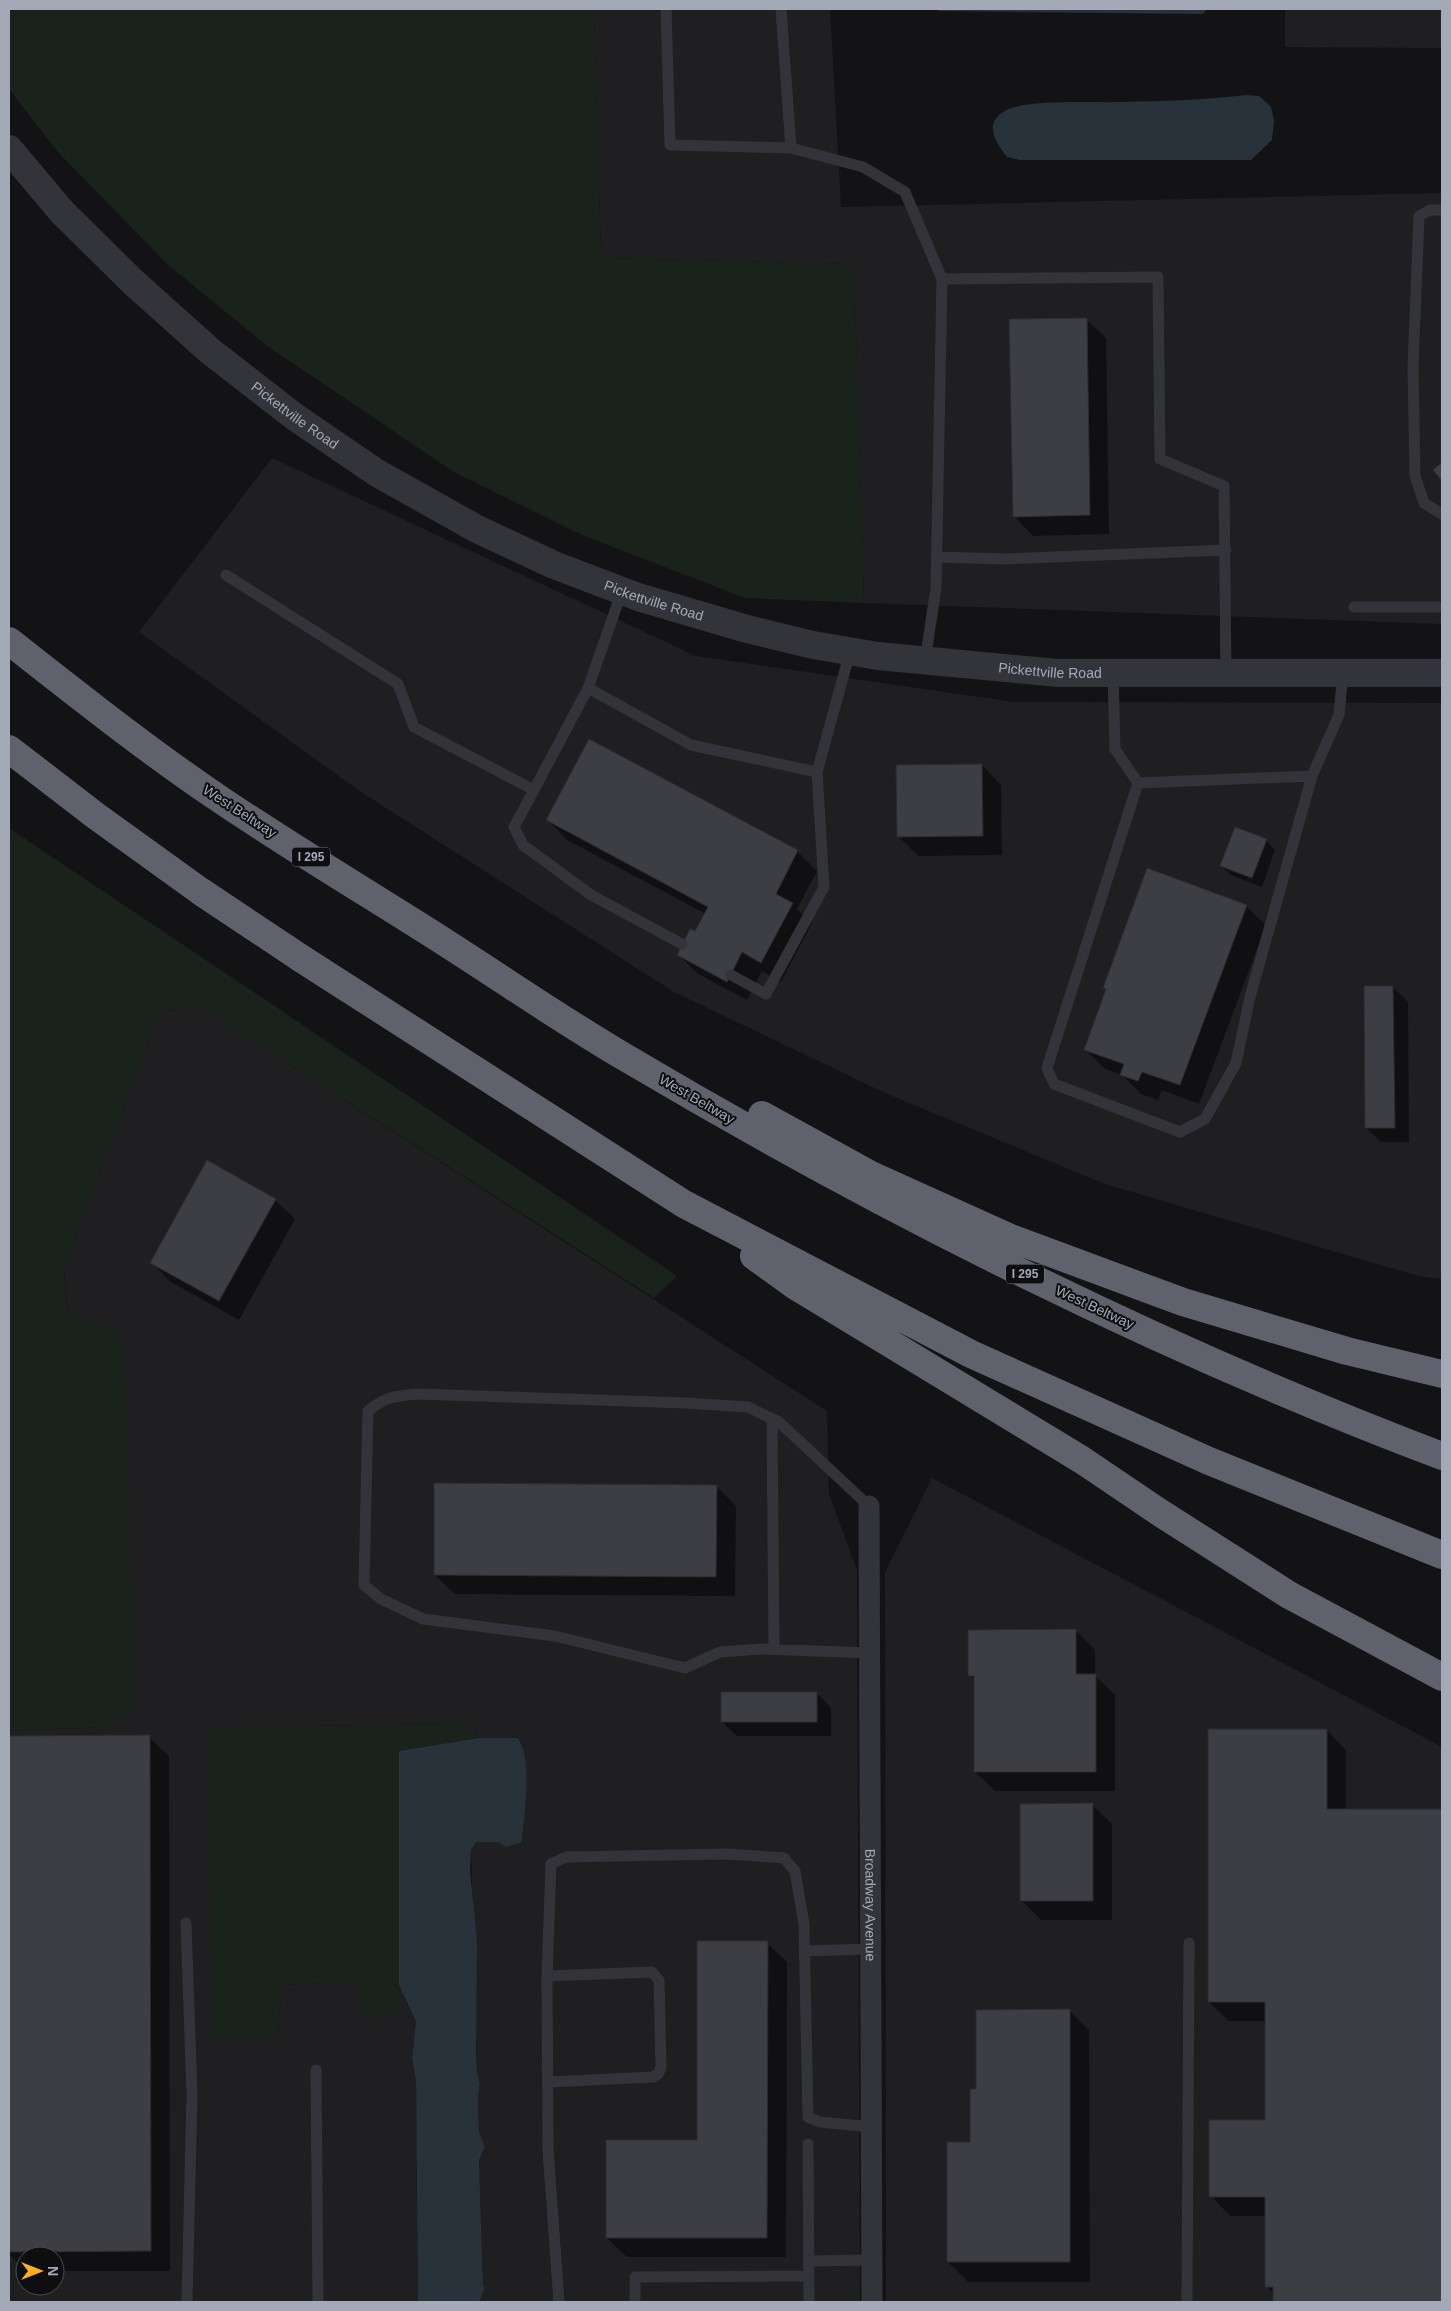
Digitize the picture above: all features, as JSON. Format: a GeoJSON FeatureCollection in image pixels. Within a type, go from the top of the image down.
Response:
{"type":"FeatureCollection","features":[{"type":"Feature","properties":{"kind":"highway","name":"West Beltway"},"geometry":{"type":"LineString","coordinates":[[9,641],[220,799],[625,1058],[803,1160],[963,1244],[1140,1328],[1353,1422],[1442,1456]]}},
{"type":"Feature","properties":{"kind":"highway"},"geometry":{"type":"LineString","coordinates":[[9,749],[96,816],[200,891],[302,959],[684,1204],[794,1285],[1082,1460],[1289,1595],[1442,1677]]}},
{"type":"Feature","properties":{"kind":"highway"},"geometry":{"type":"LineString","coordinates":[[625,1058],[758,1112],[871,1175],[1013,1239],[1183,1302],[1347,1350],[1442,1374]]}},
{"type":"Feature","properties":{"kind":"highway"},"geometry":{"type":"LineString","coordinates":[[684,1204],[971,1354],[1209,1461],[1442,1555]]}},
{"type":"Feature","properties":{"kind":"street","name":"Pickettville Road"},"geometry":{"type":"LineString","coordinates":[[9,149],[62,212],[133,282],[210,351],[295,416],[377,473],[477,529],[554,564],[622,591],[746,630],[850,652],[925,661],[1058,673],[1442,673]]}},
{"type":"Feature","properties":{"kind":"street","name":"Broadway Avenue"},"geometry":{"type":"LineString","coordinates":[[869,1506],[872,2302]]}},
{"type":"Feature","properties":{"kind":"lane"},"geometry":{"type":"LineString","coordinates":[[666,9],[670,145],[791,148],[864,167],[905,192],[942,279],[936,588],[925,661]]}},
{"type":"Feature","properties":{"kind":"lane"},"geometry":{"type":"LineString","coordinates":[[781,9],[791,148]]}},
{"type":"Feature","properties":{"kind":"lane"},"geometry":{"type":"LineString","coordinates":[[1442,210],[1430,210],[1419,216],[1414,367],[1415,476],[1424,503],[1442,514]]}},
{"type":"Feature","properties":{"kind":"lane"},"geometry":{"type":"LineString","coordinates":[[942,279],[1158,277],[1160,459],[1224,486],[1226,673]]}},
{"type":"Feature","properties":{"kind":"lane"},"geometry":{"type":"LineString","coordinates":[[936,556],[1006,559],[1226,550]]}},
{"type":"Feature","properties":{"kind":"lane"},"geometry":{"type":"LineString","coordinates":[[226,575],[398,684],[414,727],[534,790]]}},
{"type":"Feature","properties":{"kind":"lane"},"geometry":{"type":"LineString","coordinates":[[622,591],[588,688],[514,828],[523,845],[591,895],[682,944]]}},
{"type":"Feature","properties":{"kind":"lane"},"geometry":{"type":"LineString","coordinates":[[1354,607],[1442,607]]}},
{"type":"Feature","properties":{"kind":"lane"},"geometry":{"type":"LineString","coordinates":[[731,975],[766,994],[824,887],[817,772],[850,652]]}},
{"type":"Feature","properties":{"kind":"lane"},"geometry":{"type":"LineString","coordinates":[[1112,673],[1115,749],[1138,783]]}},
{"type":"Feature","properties":{"kind":"lane"},"geometry":{"type":"LineString","coordinates":[[1138,783],[1047,1068],[1054,1084],[1180,1132],[1205,1119],[1236,1063],[1248,1005],[1312,776],[1339,715],[1343,673]]}},
{"type":"Feature","properties":{"kind":"lane"},"geometry":{"type":"LineString","coordinates":[[588,688],[691,745],[817,772]]}},
{"type":"Feature","properties":{"kind":"lane"},"geometry":{"type":"LineString","coordinates":[[1138,783],[1312,776]]}},
{"type":"Feature","properties":{"kind":"lane"},"geometry":{"type":"LineString","coordinates":[[869,1506],[779,1422],[748,1407],[686,1403],[417,1394],[395,1396],[381,1401],[368,1412],[364,1585],[381,1599],[423,1619],[555,1636],[685,1668],[720,1652],[774,1649],[870,1653]]}},
{"type":"Feature","properties":{"kind":"lane"},"geometry":{"type":"LineString","coordinates":[[772,1418],[774,1649]]}},
{"type":"Feature","properties":{"kind":"lane"},"geometry":{"type":"LineString","coordinates":[[559,2302],[548,2150],[547,1976],[551,1864],[566,1857],[728,1854],[784,1858],[795,1871],[804,1924],[808,2117],[820,2122],[872,2127]]}},
{"type":"Feature","properties":{"kind":"lane"},"geometry":{"type":"LineString","coordinates":[[186,1923],[192,2095],[187,2302]]}},
{"type":"Feature","properties":{"kind":"lane"},"geometry":{"type":"LineString","coordinates":[[1187,2302],[1189,1942]]}},
{"type":"Feature","properties":{"kind":"lane"},"geometry":{"type":"LineString","coordinates":[[804,1951],[871,1949]]}},
{"type":"Feature","properties":{"kind":"lane"},"geometry":{"type":"LineString","coordinates":[[547,1976],[652,1972],[656,1975],[659,1980],[661,2068],[658,2074],[653,2077],[548,2082]]}},
{"type":"Feature","properties":{"kind":"lane"},"geometry":{"type":"LineString","coordinates":[[316,2070],[318,2302]]}},
{"type":"Feature","properties":{"kind":"lane"},"geometry":{"type":"LineString","coordinates":[[808,2144],[809,2302]]}},
{"type":"Feature","properties":{"kind":"lane"},"geometry":{"type":"LineString","coordinates":[[809,2261],[872,2260]]}},
{"type":"Feature","properties":{"kind":"lane"},"geometry":{"type":"LineString","coordinates":[[635,2302],[635,2277],[809,2276]]}},
{"type":"Feature","properties":{"kind":"shaded area"},"geometry":{"type":"Polygon","coordinates":[[[9,9],[594,9],[601,258],[854,264],[864,603],[745,598],[582,535],[454,472],[266,345],[167,264],[57,151],[9,89],[9,9]]]}},
{"type":"Feature","properties":{"kind":"shaded area"},"geometry":{"type":"Polygon","coordinates":[[[594,9],[830,9],[841,207],[1442,193],[1442,624],[864,603],[854,264],[601,258],[594,9]]]}},
{"type":"Feature","properties":{"kind":"shaded area"},"geometry":{"type":"Polygon","coordinates":[[[937,9],[1207,9],[1203,14],[939,11],[937,9]]]}},
{"type":"Feature","properties":{"kind":"shaded area"},"geometry":{"type":"Polygon","coordinates":[[[1285,9],[1442,9],[1442,48],[1285,47],[1285,9]]]}},
{"type":"Feature","properties":{"kind":"shaded area"},"geometry":{"type":"Polygon","coordinates":[[[1245,95],[1259,96],[1271,107],[1274,120],[1272,140],[1251,160],[1020,160],[1007,157],[996,140],[993,129],[997,117],[1003,112],[1026,105],[1060,102],[1184,100],[1245,95]]]}},
{"type":"Feature","properties":{"kind":"shaded area"},"geometry":{"type":"Polygon","coordinates":[[[272,458],[696,656],[1014,702],[1442,703],[1442,1279],[1418,1276],[1105,1184],[885,1093],[674,992],[361,792],[139,632],[272,458]]]}},
{"type":"Feature","properties":{"kind":"shaded area"},"geometry":{"type":"Polygon","coordinates":[[[9,828],[677,1276],[654,1298],[203,1009],[160,1011],[64,1269],[67,1311],[123,1332],[136,1704],[103,1727],[9,1731],[9,828]]]}},
{"type":"Feature","properties":{"kind":"shaded area"},"geometry":{"type":"Polygon","coordinates":[[[203,1009],[827,1411],[829,1494],[857,1570],[860,2302],[479,2302],[485,2288],[483,2285],[479,2160],[485,2147],[479,2132],[478,2097],[480,2083],[477,2071],[471,1850],[476,1842],[522,1842],[525,1764],[522,1743],[518,1738],[478,1738],[473,1724],[209,1727],[212,2041],[277,2037],[282,1985],[355,1982],[365,2021],[399,2011],[399,1985],[416,2023],[412,2058],[416,2081],[418,2302],[9,2302],[9,1731],[103,1727],[64,1269],[160,1011],[203,1009]]]}},
{"type":"Feature","properties":{"kind":"shaded area"},"geometry":{"type":"Polygon","coordinates":[[[932,1478],[1442,1747],[1442,2302],[886,2302],[885,1573],[932,1478]]]}},
{"type":"Feature","properties":{"kind":"shaded area"},"geometry":{"type":"Polygon","coordinates":[[[473,1724],[478,1738],[399,1751],[399,2011],[365,2021],[355,1982],[282,1985],[277,2037],[212,2042],[208,1727],[473,1724]]]}},
{"type":"Feature","properties":{"kind":"shaded area"},"geometry":{"type":"Polygon","coordinates":[[[478,1738],[518,1738],[523,1748],[526,1773],[526,1803],[522,1842],[506,1847],[498,1842],[476,1842],[471,1850],[470,1870],[477,1941],[476,2050],[477,2071],[480,2083],[478,2097],[479,2132],[485,2147],[479,2160],[483,2285],[485,2288],[479,2302],[418,2302],[416,2081],[412,2058],[416,2022],[399,1985],[399,1751],[478,1738]]]}},
{"type":"Feature","properties":{"kind":"building"},"geometry":{"type":"Polygon","coordinates":[[[1087,318],[1090,515],[1013,517],[1009,319],[1087,318]]]}},
{"type":"Feature","properties":{"kind":"building"},"geometry":{"type":"Polygon","coordinates":[[[1442,462],[1442,481],[1433,470],[1442,462]]]}},
{"type":"Feature","properties":{"kind":"building"},"geometry":{"type":"Polygon","coordinates":[[[589,739],[798,850],[776,894],[793,903],[761,963],[742,952],[727,982],[677,955],[690,929],[695,931],[708,907],[546,820],[589,739]]]}},
{"type":"Feature","properties":{"kind":"building"},"geometry":{"type":"Polygon","coordinates":[[[982,764],[983,836],[897,837],[896,765],[982,764]]]}},
{"type":"Feature","properties":{"kind":"building"},"geometry":{"type":"Polygon","coordinates":[[[1235,827],[1267,839],[1252,878],[1220,866],[1235,827]]]}},
{"type":"Feature","properties":{"kind":"building"},"geometry":{"type":"Polygon","coordinates":[[[1147,868],[1247,905],[1180,1085],[1142,1072],[1138,1081],[1120,1075],[1124,1064],[1084,1050],[1106,989],[1103,988],[1147,868]]]}},
{"type":"Feature","properties":{"kind":"building"},"geometry":{"type":"Polygon","coordinates":[[[1364,986],[1393,986],[1395,1128],[1365,1128],[1364,986]]]}},
{"type":"Feature","properties":{"kind":"building"},"geometry":{"type":"Polygon","coordinates":[[[207,1160],[276,1199],[219,1301],[150,1263],[207,1160]]]}},
{"type":"Feature","properties":{"kind":"building"},"geometry":{"type":"Polygon","coordinates":[[[434,1483],[717,1485],[716,1577],[434,1575],[434,1483]]]}},
{"type":"Feature","properties":{"kind":"building"},"geometry":{"type":"Polygon","coordinates":[[[1076,1629],[1076,1674],[1096,1674],[1096,1772],[974,1772],[974,1676],[968,1676],[968,1630],[1076,1629]]]}},
{"type":"Feature","properties":{"kind":"building"},"geometry":{"type":"Polygon","coordinates":[[[721,1692],[817,1692],[817,1722],[721,1722],[721,1692]]]}},
{"type":"Feature","properties":{"kind":"building"},"geometry":{"type":"Polygon","coordinates":[[[1208,1729],[1327,1729],[1327,1809],[1442,1809],[1442,2302],[1273,2302],[1273,2287],[1265,2287],[1265,2197],[1209,2197],[1209,2120],[1265,2120],[1265,2002],[1208,2002],[1208,1729]]]}},
{"type":"Feature","properties":{"kind":"building"},"geometry":{"type":"Polygon","coordinates":[[[150,1735],[151,2251],[65,2252],[65,2246],[15,2246],[15,2252],[9,2252],[9,1736],[150,1735]]]}},
{"type":"Feature","properties":{"kind":"building"},"geometry":{"type":"Polygon","coordinates":[[[1093,1803],[1093,1901],[1020,1901],[1020,1804],[1093,1803]]]}},
{"type":"Feature","properties":{"kind":"building"},"geometry":{"type":"Polygon","coordinates":[[[697,1941],[768,1941],[767,2238],[606,2238],[606,2140],[697,2140],[697,1941]]]}},
{"type":"Feature","properties":{"kind":"building"},"geometry":{"type":"Polygon","coordinates":[[[1070,2009],[1070,2262],[947,2262],[947,2142],[970,2142],[970,2089],[976,2089],[976,2010],[1070,2009]]]}}]}
